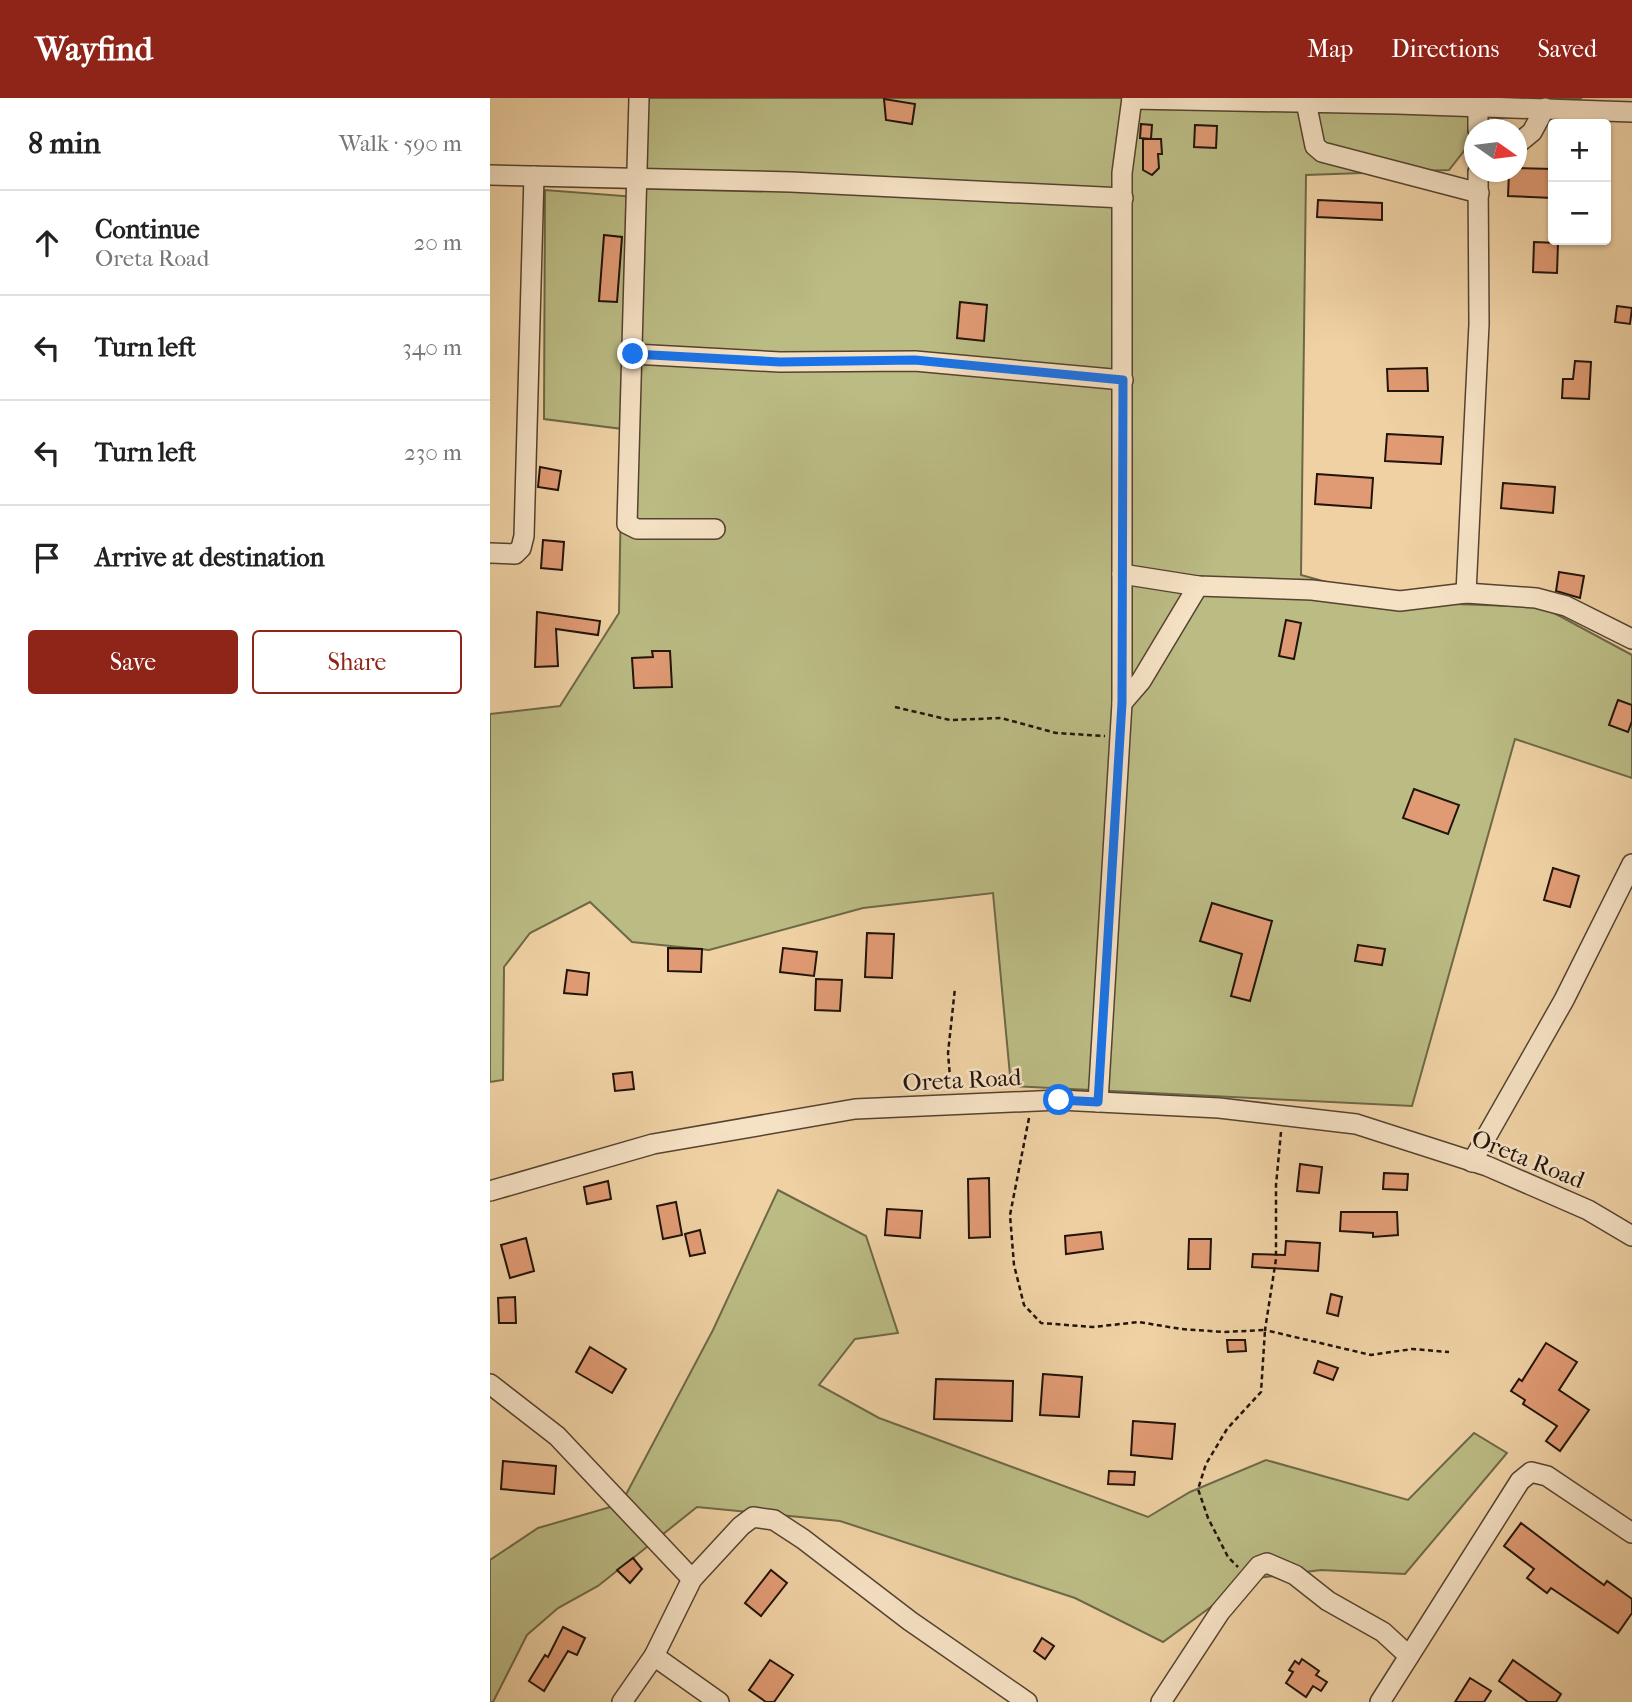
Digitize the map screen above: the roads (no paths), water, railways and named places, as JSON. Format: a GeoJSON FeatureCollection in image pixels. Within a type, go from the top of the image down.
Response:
{"type":"FeatureCollection","features":[{"type":"Feature","properties":{"kind":"street"},"geometry":{"type":"LineString","coordinates":[[639,98],[627,524],[637,529],[715,529]]}},
{"type":"Feature","properties":{"kind":"street"},"geometry":{"type":"LineString","coordinates":[[1098,1102],[1122,703],[1122,173],[1132,98],[1545,108],[1625,107]]}},
{"type":"Feature","properties":{"kind":"street"},"geometry":{"type":"LineString","coordinates":[[1306,102],[1315,146],[1322,152],[1464,175]]}},
{"type":"Feature","properties":{"kind":"street"},"geometry":{"type":"LineString","coordinates":[[1478,106],[1478,119]]}},
{"type":"Feature","properties":{"kind":"street"},"geometry":{"type":"LineString","coordinates":[[1527,136],[1545,108]]}},
{"type":"Feature","properties":{"kind":"street"},"geometry":{"type":"LineString","coordinates":[[490,175],[805,183],[1123,198]]}},
{"type":"Feature","properties":{"kind":"street"},"geometry":{"type":"LineString","coordinates":[[490,552],[515,554],[522,548],[524,536],[534,176]]}},
{"type":"Feature","properties":{"kind":"street"},"geometry":{"type":"LineString","coordinates":[[1466,593],[1479,324],[1480,182]]}},
{"type":"Feature","properties":{"kind":"street"},"geometry":{"type":"LineString","coordinates":[[633,354],[780,362],[915,360],[1123,380]]}},
{"type":"Feature","properties":{"kind":"street"},"geometry":{"type":"LineString","coordinates":[[1122,574],[1198,586],[1312,590],[1400,601],[1466,593],[1536,598],[1566,606],[1632,639]]}},
{"type":"Feature","properties":{"kind":"street"},"geometry":{"type":"LineString","coordinates":[[1122,703],[1141,681],[1198,586]]}},
{"type":"Feature","properties":{"kind":"street"},"geometry":{"type":"LineString","coordinates":[[1122,665],[1148,667]]}},
{"type":"Feature","properties":{"kind":"street"},"geometry":{"type":"LineString","coordinates":[[1472,1162],[1563,1000],[1632,864]]}},
{"type":"Feature","properties":{"kind":"street","name":"Oreta Road"},"geometry":{"type":"LineString","coordinates":[[490,1191],[653,1143],[855,1110],[1032,1101],[1098,1102],[1219,1108],[1356,1124],[1472,1162],[1588,1210],[1632,1236]]}},
{"type":"Feature","properties":{"kind":"street"},"geometry":{"type":"LineString","coordinates":[[490,1384],[557,1436],[692,1579]]}},
{"type":"Feature","properties":{"kind":"street"},"geometry":{"type":"LineString","coordinates":[[1380,1702],[1520,1481],[1531,1472],[1547,1476],[1632,1534]]}},
{"type":"Feature","properties":{"kind":"street"},"geometry":{"type":"LineString","coordinates":[[622,1702],[654,1656],[692,1579],[741,1526],[753,1517],[774,1520],[803,1539],[910,1621],[1027,1702]]}},
{"type":"Feature","properties":{"kind":"street"},"geometry":{"type":"LineString","coordinates":[[1161,1702],[1220,1612],[1259,1566],[1267,1563],[1295,1576],[1328,1601],[1383,1632],[1409,1656]]}},
{"type":"Feature","properties":{"kind":"street"},"geometry":{"type":"LineString","coordinates":[[1383,1632],[1427,1628]]}},
{"type":"Feature","properties":{"kind":"street"},"geometry":{"type":"LineString","coordinates":[[654,1656],[719,1702]]}}]}
